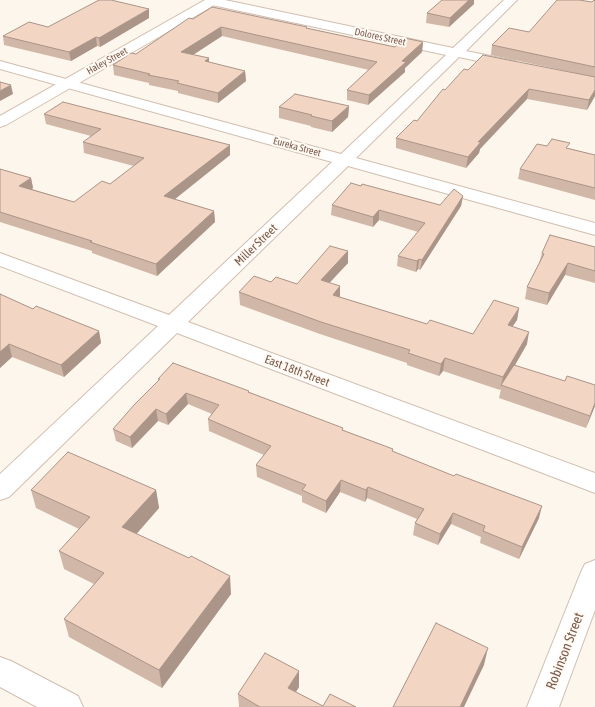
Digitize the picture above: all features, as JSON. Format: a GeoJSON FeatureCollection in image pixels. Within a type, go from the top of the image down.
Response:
{"type":"FeatureCollection","features":[{"type":"Feature","properties":{"kind":"street","name":"Dolores Street"},"geometry":{"type":"LineString","coordinates":[[213,0],[526,68]]}},
{"type":"Feature","properties":{"kind":"street","name":"Haley Street"},"geometry":{"type":"LineString","coordinates":[[0,122],[213,0]]}},
{"type":"Feature","properties":{"kind":"street","name":"Miller Street"},"geometry":{"type":"LineString","coordinates":[[0,490],[511,0]]}},
{"type":"Feature","properties":{"kind":"street","name":"Eureka Street"},"geometry":{"type":"LineString","coordinates":[[0,65],[595,229]]}},
{"type":"Feature","properties":{"kind":"street","name":"East 18th Street"},"geometry":{"type":"LineString","coordinates":[[0,259],[595,483]]}},
{"type":"Feature","properties":{"kind":"street","name":"Robinson Street"},"geometry":{"type":"LineString","coordinates":[[543,707],[595,572]]}},
{"type":"Feature","properties":{"kind":"street"},"geometry":{"type":"LineString","coordinates":[[0,671],[67,707]]}},
{"type":"Feature","properties":{"kind":"building"},"geometry":{"type":"Polygon","coordinates":[[[99,0],[111,0],[149,9],[99,38],[96,37],[69,52],[3,36],[29,22],[48,27],[99,0]]]}},
{"type":"Feature","properties":{"kind":"building"},"geometry":{"type":"Polygon","coordinates":[[[442,0],[469,0],[450,18],[427,13],[442,0]]]}},
{"type":"Feature","properties":{"kind":"building"},"geometry":{"type":"Polygon","coordinates":[[[557,0],[579,0],[592,2],[595,0],[595,67],[492,45],[509,28],[529,32],[557,0]]]}},
{"type":"Feature","properties":{"kind":"building"},"geometry":{"type":"Polygon","coordinates":[[[212,7],[395,47],[405,38],[423,42],[402,61],[406,62],[369,95],[347,90],[377,62],[221,27],[181,52],[209,58],[205,61],[245,71],[218,93],[177,83],[179,81],[148,75],[150,74],[113,65],[131,53],[136,54],[189,18],[193,19],[212,7]]]}},
{"type":"Feature","properties":{"kind":"building"},"geometry":{"type":"Polygon","coordinates":[[[483,55],[595,77],[595,90],[589,100],[529,89],[478,142],[481,142],[468,157],[396,138],[414,120],[417,121],[443,89],[445,90],[464,69],[468,70],[483,55]]]}},
{"type":"Feature","properties":{"kind":"building"},"geometry":{"type":"Polygon","coordinates":[[[0,82],[11,85],[0,91],[0,82]]]}},
{"type":"Feature","properties":{"kind":"building"},"geometry":{"type":"Polygon","coordinates":[[[295,94],[349,106],[332,121],[279,107],[295,94]]]}},
{"type":"Feature","properties":{"kind":"building"},"geometry":{"type":"Polygon","coordinates":[[[63,102],[230,145],[164,196],[214,211],[156,264],[90,242],[92,241],[0,212],[0,169],[31,178],[19,186],[74,202],[102,181],[110,184],[144,158],[83,142],[101,129],[44,114],[63,102]]]}},
{"type":"Feature","properties":{"kind":"building"},"geometry":{"type":"Polygon","coordinates":[[[552,139],[570,143],[566,148],[595,155],[595,188],[520,169],[537,144],[547,146],[552,139]]]}},
{"type":"Feature","properties":{"kind":"building"},"geometry":{"type":"Polygon","coordinates":[[[351,183],[361,186],[362,184],[440,205],[454,189],[463,196],[422,260],[419,259],[417,261],[398,256],[425,223],[379,210],[373,217],[332,205],[351,183]]]}},
{"type":"Feature","properties":{"kind":"building"},"geometry":{"type":"Polygon","coordinates":[[[550,235],[595,247],[595,271],[568,263],[549,293],[527,287],[544,254],[542,253],[550,235]]]}},
{"type":"Feature","properties":{"kind":"building"},"geometry":{"type":"Polygon","coordinates":[[[330,246],[348,251],[321,280],[340,286],[333,295],[427,324],[430,320],[473,334],[494,300],[519,308],[508,325],[529,332],[503,377],[445,358],[441,364],[408,353],[410,350],[321,322],[239,292],[254,276],[271,282],[276,277],[297,284],[330,246]]]}},
{"type":"Feature","properties":{"kind":"building"},"geometry":{"type":"Polygon","coordinates":[[[0,294],[33,309],[36,306],[99,331],[61,365],[9,344],[0,352],[0,294]]]}},
{"type":"Feature","properties":{"kind":"building"},"geometry":{"type":"Polygon","coordinates":[[[173,363],[343,428],[342,430],[393,449],[392,451],[454,476],[456,474],[542,506],[522,547],[483,531],[485,526],[453,513],[440,534],[415,523],[424,509],[368,487],[366,490],[341,480],[326,501],[302,490],[306,485],[256,465],[271,446],[208,419],[219,405],[186,393],[166,414],[156,409],[130,437],[113,429],[173,363]]]}},
{"type":"Feature","properties":{"kind":"building"},"geometry":{"type":"Polygon","coordinates":[[[514,365],[565,381],[567,376],[595,385],[595,403],[590,416],[501,385],[514,365]]]}},
{"type":"Feature","properties":{"kind":"building"},"geometry":{"type":"Polygon","coordinates":[[[68,452],[156,490],[122,527],[189,558],[191,556],[230,576],[159,670],[64,619],[104,573],[59,551],[90,517],[31,490],[68,452]]]}},
{"type":"Feature","properties":{"kind":"building"},"geometry":{"type":"Polygon","coordinates":[[[436,623],[488,648],[460,707],[393,707],[436,623]]]}},
{"type":"Feature","properties":{"kind":"building"},"geometry":{"type":"Polygon","coordinates":[[[265,653],[299,671],[288,688],[323,706],[330,694],[356,707],[260,707],[238,694],[265,653]]]}}]}
